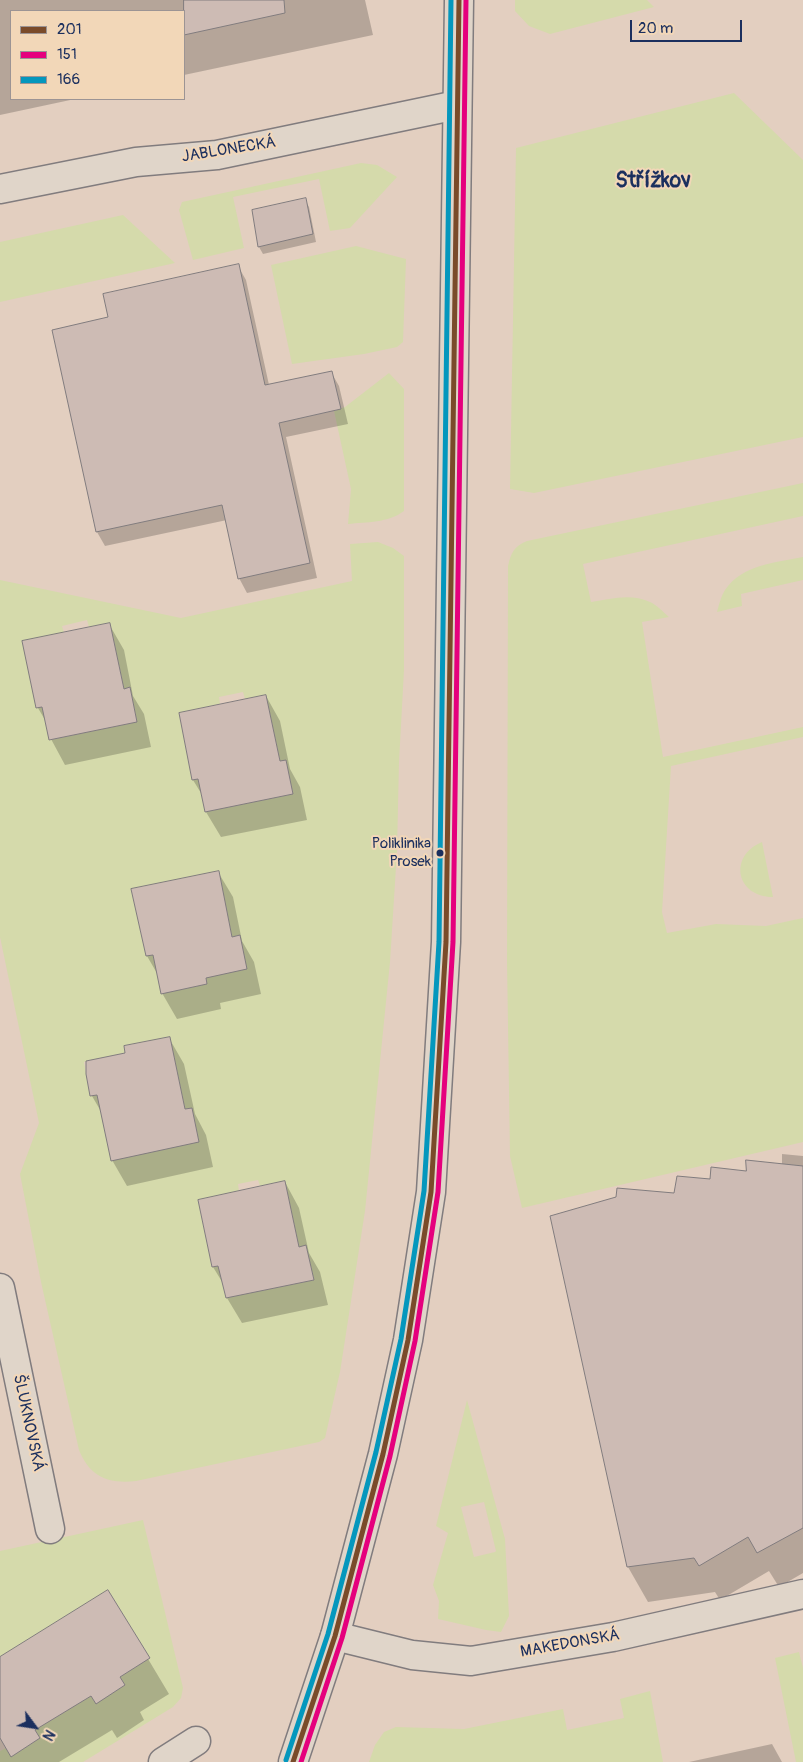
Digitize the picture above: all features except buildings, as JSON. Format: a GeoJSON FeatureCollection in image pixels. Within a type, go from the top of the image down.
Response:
{"type":"FeatureCollection","features":[{"type":"Feature","properties":{"kind":"street"},"geometry":{"type":"LineString","coordinates":[[293,1762],[335,1636],[383,1454],[408,1340],[431,1192],[446,942],[458,0]]}},
{"type":"Feature","properties":{"kind":"street","name":"JABLONECKÁ"},"geometry":{"type":"LineString","coordinates":[[0,189],[136,162],[218,155],[457,105]]}},
{"type":"Feature","properties":{"kind":"street","name":"ŠLUKNOVSKÁ"},"geometry":{"type":"LineString","coordinates":[[0,1288],[50,1529]]}},
{"type":"Feature","properties":{"kind":"street","name":"MAKEDONSKÁ"},"geometry":{"type":"LineString","coordinates":[[335,1636],[412,1655],[471,1662],[613,1637],[803,1594]]}},
{"type":"Feature","properties":{"kind":"street"},"geometry":{"type":"LineString","coordinates":[[163,1762],[196,1741]]}},
{"type":"Feature","properties":{"kind":"green space"},"geometry":{"type":"Polygon","coordinates":[[[515,0],[647,0],[654,7],[550,34],[529,26],[515,11],[515,0]]]}},
{"type":"Feature","properties":{"kind":"green space"},"geometry":{"type":"Polygon","coordinates":[[[734,93],[803,160],[803,437],[534,493],[510,489],[516,148],[734,93]]]}},
{"type":"Feature","properties":{"kind":"green space"},"geometry":{"type":"Polygon","coordinates":[[[361,163],[377,165],[397,177],[350,228],[330,231],[319,179],[233,197],[244,248],[193,260],[179,210],[182,202],[361,163]]]}},
{"type":"Feature","properties":{"kind":"green space"},"geometry":{"type":"Polygon","coordinates":[[[123,215],[175,263],[0,302],[0,242],[123,215]]]}},
{"type":"Feature","properties":{"kind":"green space"},"geometry":{"type":"Polygon","coordinates":[[[356,246],[406,259],[403,342],[397,347],[364,354],[292,364],[271,265],[356,246]]]}},
{"type":"Feature","properties":{"kind":"green space"},"geometry":{"type":"Polygon","coordinates":[[[389,373],[404,389],[404,511],[384,520],[348,524],[351,489],[334,411],[345,407],[389,373]]]}},
{"type":"Feature","properties":{"kind":"green space"},"geometry":{"type":"Polygon","coordinates":[[[803,483],[803,516],[583,564],[591,602],[620,597],[643,599],[653,603],[669,617],[642,622],[663,757],[803,727],[803,737],[671,766],[662,912],[667,933],[716,924],[766,926],[803,918],[803,1142],[522,1208],[510,1156],[507,961],[508,566],[510,557],[516,548],[527,541],[803,483]]]}},
{"type":"Feature","properties":{"kind":"green space"},"geometry":{"type":"Polygon","coordinates":[[[378,542],[393,548],[404,556],[404,670],[397,851],[390,962],[365,1211],[340,1372],[325,1438],[319,1442],[136,1481],[109,1480],[101,1477],[89,1467],[79,1450],[41,1282],[20,1174],[39,1123],[0,937],[0,580],[181,618],[352,581],[350,544],[378,542]],[[87,620],[62,626],[64,633],[36,708],[42,707],[50,740],[137,722],[130,688],[124,689],[110,623],[89,627],[87,620]],[[243,692],[219,697],[220,704],[179,713],[192,780],[198,779],[205,812],[293,794],[286,760],[280,761],[266,695],[245,699],[243,692]],[[219,871],[131,889],[146,956],[153,955],[160,988],[178,990],[207,984],[206,978],[240,935],[232,937],[219,871]],[[148,1041],[124,1046],[125,1053],[84,1062],[90,1096],[97,1095],[199,1142],[192,1108],[185,1109],[171,1043],[148,1041]],[[258,1180],[238,1184],[239,1191],[198,1200],[212,1267],[218,1266],[226,1298],[314,1280],[306,1246],[299,1247],[285,1181],[260,1186],[258,1180]]]}},
{"type":"Feature","properties":{"kind":"green space"},"geometry":{"type":"Polygon","coordinates":[[[803,557],[803,580],[741,594],[742,606],[717,612],[725,590],[732,581],[741,575],[760,566],[803,557]]]}},
{"type":"Feature","properties":{"kind":"green space"},"geometry":{"type":"Polygon","coordinates":[[[762,842],[773,897],[761,895],[751,890],[744,883],[741,875],[744,856],[751,848],[762,842]]]}},
{"type":"Feature","properties":{"kind":"green space"},"geometry":{"type":"Polygon","coordinates":[[[467,1400],[505,1539],[509,1616],[501,1632],[438,1619],[439,1601],[433,1585],[448,1533],[436,1526],[467,1400]],[[484,1502],[461,1507],[474,1557],[496,1551],[484,1502]]]}},
{"type":"Feature","properties":{"kind":"green space"},"geometry":{"type":"Polygon","coordinates":[[[143,1520],[183,1688],[181,1698],[173,1707],[83,1762],[0,1762],[0,1751],[6,1748],[12,1756],[40,1738],[35,1730],[91,1696],[96,1703],[125,1685],[120,1677],[150,1658],[108,1590],[0,1657],[0,1551],[143,1520]]]}},
{"type":"Feature","properties":{"kind":"green space"},"geometry":{"type":"Polygon","coordinates":[[[799,1652],[803,1668],[803,1762],[796,1762],[775,1658],[799,1652]]]}},
{"type":"Feature","properties":{"kind":"green space"},"geometry":{"type":"Polygon","coordinates":[[[650,1691],[663,1762],[369,1762],[375,1745],[384,1732],[396,1727],[464,1729],[563,1709],[567,1730],[624,1718],[620,1699],[650,1691]]]}},
{"type":"Feature","properties":{"kind":"transit line","name":"166"},"geometry":{"type":"LineString","coordinates":[[286,1760],[328,1634],[376,1452],[401,1339],[424,1191],[439,942],[451,0]]}},
{"type":"Feature","properties":{"kind":"transit line","name":"201"},"geometry":{"type":"LineString","coordinates":[[293,1762],[335,1636],[383,1454],[408,1340],[431,1192],[446,942],[459,0]]}},
{"type":"Feature","properties":{"kind":"transit line","name":"151"},"geometry":{"type":"LineString","coordinates":[[301,1762],[342,1638],[390,1456],[415,1341],[438,1192],[453,942],[466,0]]}},
{"type":"Feature","properties":{"kind":"place","name":"Poliklinika Prosek"},"geometry":{"type":"Point","coordinates":[440,853]}},
{"type":"Feature","properties":{"kind":"district","name":"Střížkov"},"geometry":{"type":"Point","coordinates":[653,182]}}]}
